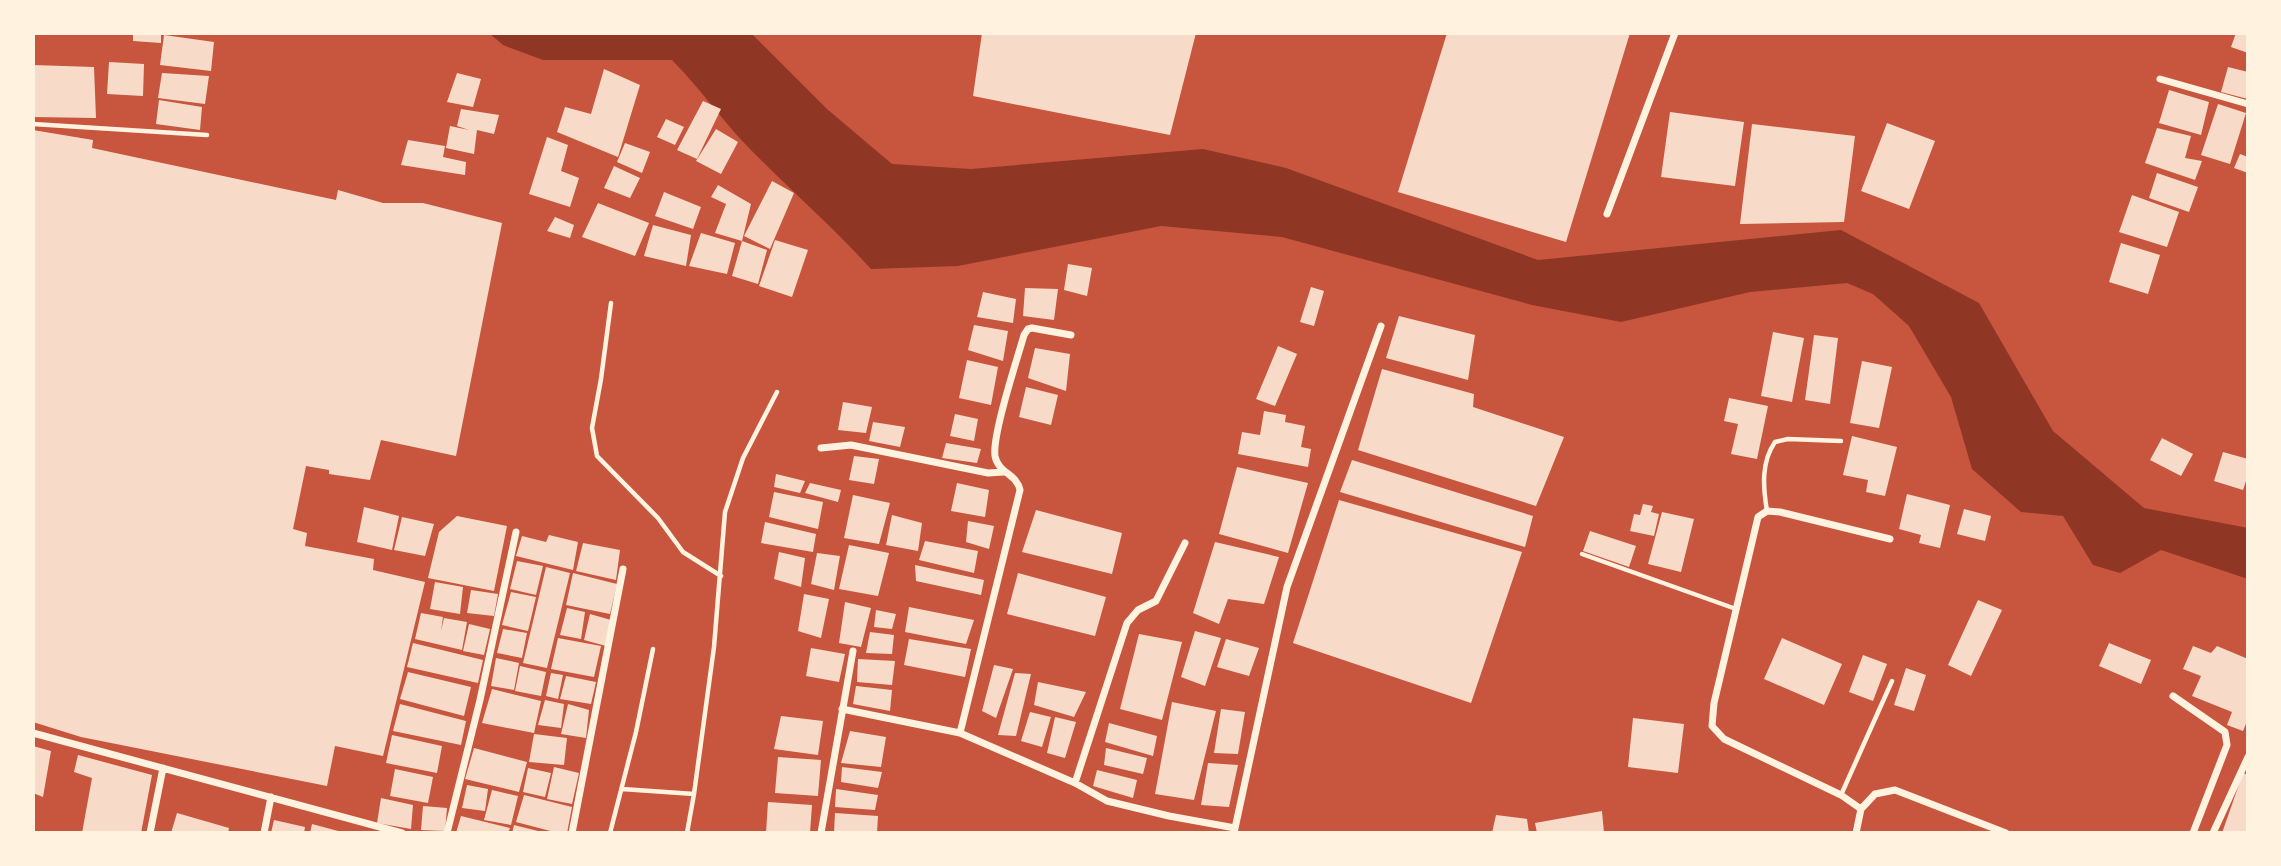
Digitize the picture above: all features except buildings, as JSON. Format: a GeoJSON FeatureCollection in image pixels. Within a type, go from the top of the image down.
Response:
{"type":"FeatureCollection","features":[{"type":"Feature","properties":{"kind":"street"},"geometry":{"type":"LineString","coordinates":[[1607,214],[1675,33]]}},
{"type":"Feature","properties":{"kind":"street"},"geometry":{"type":"LineString","coordinates":[[2160,79],[2248,104]]}},
{"type":"Feature","properties":{"kind":"street"},"geometry":{"type":"LineString","coordinates":[[842,709],[960,733],[1075,783],[1107,801],[1235,831],[1287,587],[1381,326]]}},
{"type":"Feature","properties":{"kind":"street"},"geometry":{"type":"LineString","coordinates":[[960,733],[1020,490],[1016,479],[1004,472],[997,463],[995,444],[1024,334],[1032,328],[1071,334]]}},
{"type":"Feature","properties":{"kind":"street"},"geometry":{"type":"LineString","coordinates":[[821,448],[852,445],[988,473],[1004,472]]}},
{"type":"Feature","properties":{"kind":"street"},"geometry":{"type":"LineString","coordinates":[[1861,809],[1841,795],[1724,739],[1712,726],[1714,703],[1758,517],[1767,511],[1780,512],[1890,539]]}},
{"type":"Feature","properties":{"kind":"street"},"geometry":{"type":"LineString","coordinates":[[447,833],[480,700],[516,532]]}},
{"type":"Feature","properties":{"kind":"street"},"geometry":{"type":"LineString","coordinates":[[1075,783],[1127,624],[1138,610],[1156,601],[1185,543]]}},
{"type":"Feature","properties":{"kind":"street"},"geometry":{"type":"LineString","coordinates":[[572,833],[623,569]]}},
{"type":"Feature","properties":{"kind":"street"},"geometry":{"type":"LineString","coordinates":[[821,833],[853,651]]}},
{"type":"Feature","properties":{"kind":"street"},"geometry":{"type":"LineString","coordinates":[[2173,696],[2225,732],[2227,745],[2193,833]]}},
{"type":"Feature","properties":{"kind":"street"},"geometry":{"type":"LineString","coordinates":[[33,733],[402,833]]}},
{"type":"Feature","properties":{"kind":"street"},"geometry":{"type":"LineString","coordinates":[[2213,833],[2248,757]]}},
{"type":"Feature","properties":{"kind":"street"},"geometry":{"type":"LineString","coordinates":[[150,833],[163,768]]}},
{"type":"Feature","properties":{"kind":"street"},"geometry":{"type":"LineString","coordinates":[[1856,833],[1861,809],[1874,794],[1895,790],[2006,833]]}},
{"type":"Feature","properties":{"kind":"street"},"geometry":{"type":"LineString","coordinates":[[264,833],[271,797]]}},
{"type":"Feature","properties":{"kind":"lane"},"geometry":{"type":"LineString","coordinates":[[33,124],[207,135]]}},
{"type":"Feature","properties":{"kind":"lane"},"geometry":{"type":"LineString","coordinates":[[611,303],[592,428],[597,456],[658,518],[683,552],[721,576]]}},
{"type":"Feature","properties":{"kind":"lane"},"geometry":{"type":"LineString","coordinates":[[687,833],[714,647],[725,512],[743,458],[777,392]]}},
{"type":"Feature","properties":{"kind":"lane"},"geometry":{"type":"LineString","coordinates":[[1767,511],[1763,489],[1765,466],[1775,442],[1788,439],[1841,441]]}},
{"type":"Feature","properties":{"kind":"lane"},"geometry":{"type":"LineString","coordinates":[[1582,554],[1736,609]]}},
{"type":"Feature","properties":{"kind":"lane"},"geometry":{"type":"LineString","coordinates":[[610,833],[653,649]]}},
{"type":"Feature","properties":{"kind":"lane"},"geometry":{"type":"LineString","coordinates":[[1841,795],[1892,681]]}},
{"type":"Feature","properties":{"kind":"lane"},"geometry":{"type":"LineString","coordinates":[[621,789],[694,794]]}},
{"type":"Feature","properties":{"kind":"lane"},"geometry":{"type":"LineString","coordinates":[[370,833],[372,824]]}},
{"type":"Feature","properties":{"kind":"shaded area"},"geometry":{"type":"Polygon","coordinates":[[[489,33],[751,33],[827,109],[892,164],[971,169],[1203,149],[1286,168],[1538,260],[1841,230],[1979,303],[2053,431],[2144,508],[2248,528],[2248,579],[2161,550],[2120,573],[2093,565],[2063,516],[2021,512],[1972,469],[1951,397],[1909,326],[1873,294],[1847,283],[1750,292],[1621,322],[1532,305],[1282,237],[1161,226],[958,266],[871,269],[747,146],[672,60],[543,60],[503,45],[489,33]]]}}]}
